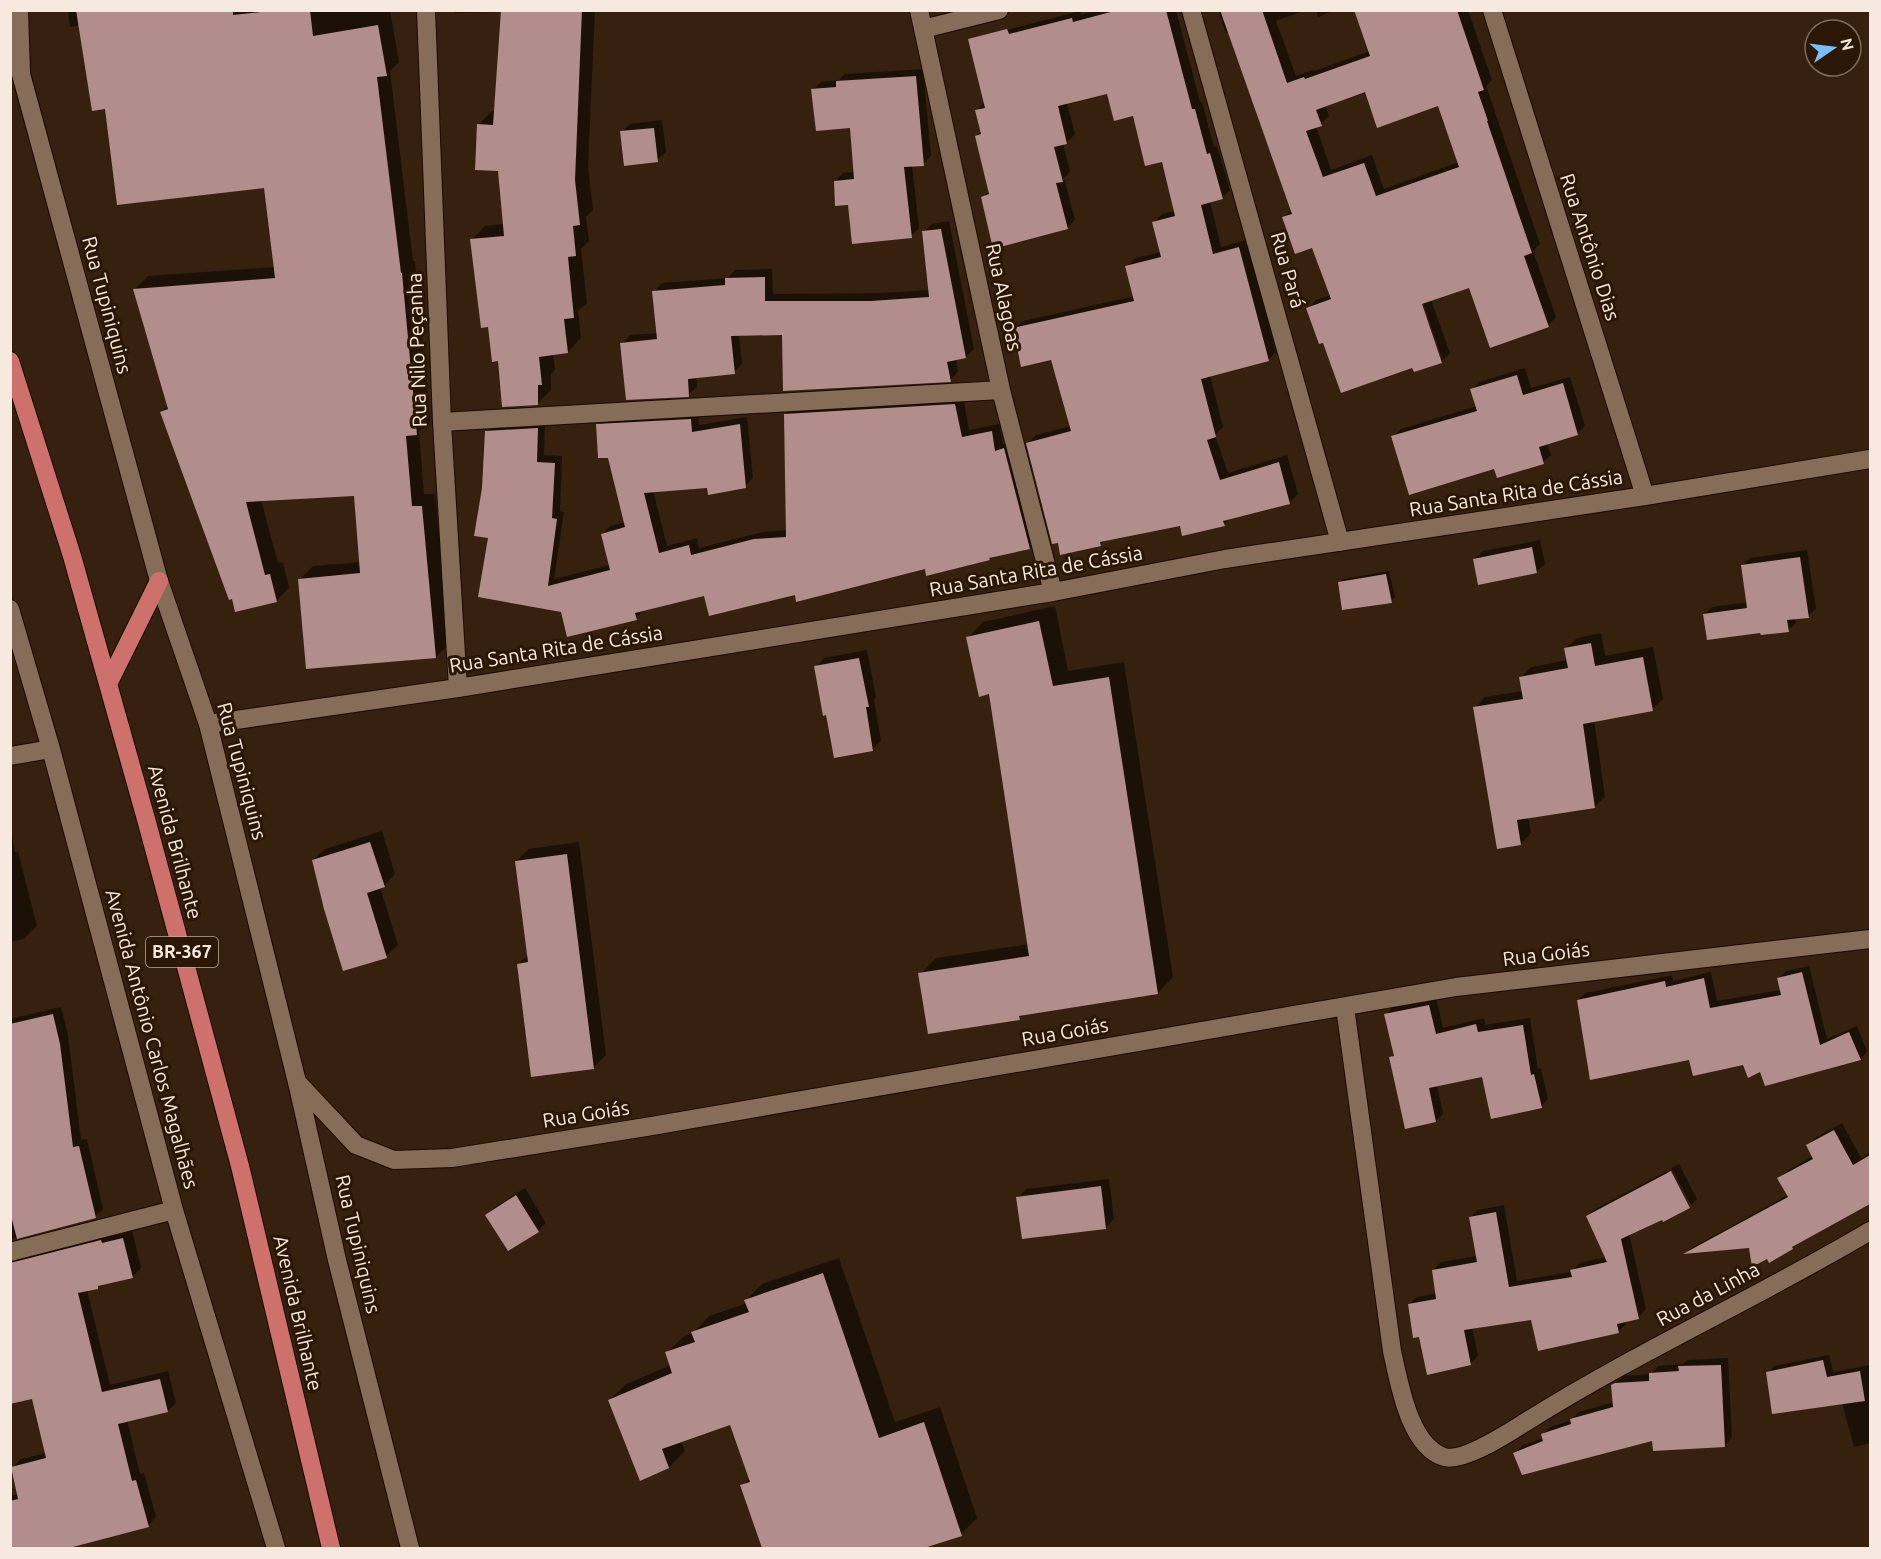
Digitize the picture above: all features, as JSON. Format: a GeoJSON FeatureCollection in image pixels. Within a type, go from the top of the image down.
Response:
{"type":"FeatureCollection","features":[{"type":"Feature","properties":{"kind":"main road","name":"Avenida Brilhante"},"geometry":{"type":"LineString","coordinates":[[10,361],[72,556],[240,1166],[331,1548]]}},
{"type":"Feature","properties":{"kind":"main road"},"geometry":{"type":"LineString","coordinates":[[108,684],[159,581]]}},
{"type":"Feature","properties":{"kind":"street","name":"Rua Tupiniquins"},"geometry":{"type":"LineString","coordinates":[[19,10],[21,74],[159,581],[208,724],[297,1082],[337,1260],[410,1548]]}},
{"type":"Feature","properties":{"kind":"street","name":"Rua Nilo Peçanha"},"geometry":{"type":"LineString","coordinates":[[426,10],[442,422],[458,688]]}},
{"type":"Feature","properties":{"kind":"street","name":"Rua Alagoas"},"geometry":{"type":"LineString","coordinates":[[919,10],[1001,390],[1053,592]]}},
{"type":"Feature","properties":{"kind":"street"},"geometry":{"type":"LineString","coordinates":[[923,29],[999,10]]}},
{"type":"Feature","properties":{"kind":"street","name":"Rua Pará"},"geometry":{"type":"LineString","coordinates":[[1191,10],[1340,542]]}},
{"type":"Feature","properties":{"kind":"street","name":"Rua Antônio Dias"},"geometry":{"type":"LineString","coordinates":[[1492,10],[1645,496]]}},
{"type":"Feature","properties":{"kind":"street"},"geometry":{"type":"LineString","coordinates":[[10,47],[21,74]]}},
{"type":"Feature","properties":{"kind":"street"},"geometry":{"type":"LineString","coordinates":[[442,422],[1001,390]]}},
{"type":"Feature","properties":{"kind":"street","name":"Rua Santa Rita de Cássia"},"geometry":{"type":"LineString","coordinates":[[208,724],[458,688],[1053,592],[1225,560],[1870,459]]}},
{"type":"Feature","properties":{"kind":"street","name":"Avenida Antônio Carlos Magalhães"},"geometry":{"type":"LineString","coordinates":[[10,609],[51,749],[174,1210],[276,1548]]}},
{"type":"Feature","properties":{"kind":"street"},"geometry":{"type":"LineString","coordinates":[[10,756],[51,749]]}},
{"type":"Feature","properties":{"kind":"street","name":"Rua Goiás"},"geometry":{"type":"LineString","coordinates":[[297,1082],[356,1145],[394,1160],[452,1158],[652,1126],[1456,987],[1870,939]]}},
{"type":"Feature","properties":{"kind":"street","name":"Rua da Linha"},"geometry":{"type":"LineString","coordinates":[[1345,1007],[1392,1351],[1404,1400],[1415,1427],[1429,1449],[1445,1457],[1456,1458],[1472,1452],[1568,1396],[1870,1231]]}},
{"type":"Feature","properties":{"kind":"street"},"geometry":{"type":"LineString","coordinates":[[10,1252],[174,1210]]}},
{"type":"Feature","properties":{"kind":"building"},"geometry":{"type":"Polygon","coordinates":[[[76,10],[233,10],[233,15],[279,10],[310,10],[313,36],[378,25],[387,76],[377,77],[402,273],[417,435],[406,436],[412,506],[422,506],[436,658],[306,669],[298,579],[360,573],[354,496],[246,502],[265,575],[270,574],[277,602],[235,612],[160,412],[168,409],[133,289],[275,278],[264,188],[117,205],[105,109],[92,111],[76,10]]]}},
{"type":"Feature","properties":{"kind":"building"},"geometry":{"type":"Polygon","coordinates":[[[501,10],[582,10],[575,180],[580,225],[573,226],[576,256],[568,257],[574,318],[564,319],[568,353],[539,357],[542,385],[538,385],[538,405],[502,407],[498,361],[492,362],[488,327],[481,328],[470,239],[504,236],[498,171],[475,170],[477,124],[493,125],[501,10]]]}},
{"type":"Feature","properties":{"kind":"building"},"geometry":{"type":"Polygon","coordinates":[[[1118,10],[1166,10],[1192,109],[1195,109],[1207,154],[1210,153],[1223,199],[1201,205],[1213,254],[1239,247],[1269,361],[1201,379],[1216,437],[1207,440],[1220,480],[1279,462],[1290,504],[1223,521],[1225,526],[1182,536],[1180,526],[1100,542],[1101,546],[1060,555],[1058,543],[1052,544],[1026,443],[1071,431],[1051,360],[1021,367],[1013,328],[1134,301],[1125,266],[1161,257],[1152,222],[1175,216],[1162,162],[1145,166],[1133,116],[1114,121],[1107,94],[1058,106],[1067,144],[1054,147],[1063,182],[1056,183],[1068,229],[993,249],[981,197],[989,194],[975,136],[981,134],[975,110],[985,108],[968,39],[1007,29],[1009,34],[1072,18],[1073,22],[1118,10]]]}},
{"type":"Feature","properties":{"kind":"building"},"geometry":{"type":"Polygon","coordinates":[[[1220,10],[1262,10],[1287,83],[1370,56],[1354,10],[1457,10],[1484,90],[1478,92],[1532,253],[1524,256],[1549,327],[1490,348],[1469,288],[1422,304],[1442,363],[1414,372],[1412,368],[1341,393],[1323,343],[1319,344],[1306,308],[1331,299],[1312,248],[1295,254],[1282,217],[1292,214],[1220,10]],[[1365,92],[1316,110],[1322,126],[1306,131],[1323,177],[1364,163],[1376,196],[1459,167],[1438,106],[1377,128],[1365,92]]]}},
{"type":"Feature","properties":{"kind":"building"},"geometry":{"type":"Polygon","coordinates":[[[916,76],[924,166],[904,167],[912,238],[852,244],[848,205],[835,206],[834,181],[854,179],[850,128],[816,131],[811,89],[836,87],[836,81],[916,76]]]}},
{"type":"Feature","properties":{"kind":"building"},"geometry":{"type":"Polygon","coordinates":[[[654,128],[658,162],[624,166],[620,131],[654,128]]]}},
{"type":"Feature","properties":{"kind":"building"},"geometry":{"type":"Polygon","coordinates":[[[941,229],[966,358],[947,362],[951,382],[783,391],[782,335],[731,336],[735,374],[688,379],[689,397],[626,400],[620,343],[657,339],[652,291],[725,285],[725,278],[765,277],[765,301],[871,301],[929,297],[922,231],[941,229]]]}},
{"type":"Feature","properties":{"kind":"building"},"geometry":{"type":"Polygon","coordinates":[[[1517,375],[1523,395],[1563,383],[1578,435],[1539,447],[1544,464],[1497,478],[1494,469],[1409,495],[1391,436],[1477,411],[1470,389],[1517,375]]]}},
{"type":"Feature","properties":{"kind":"building"},"geometry":{"type":"Polygon","coordinates":[[[955,404],[962,437],[992,431],[995,451],[1004,448],[1030,549],[926,576],[925,569],[796,602],[795,595],[709,616],[704,596],[635,613],[637,620],[567,637],[561,612],[478,597],[488,538],[474,536],[482,488],[485,431],[538,428],[537,462],[555,463],[552,518],[557,519],[548,586],[610,570],[601,534],[625,527],[608,458],[598,458],[596,424],[691,419],[692,432],[740,424],[746,488],[708,495],[707,488],[644,493],[659,553],[689,545],[691,555],[754,539],[786,537],[784,414],[955,404]]]}},
{"type":"Feature","properties":{"kind":"building"},"geometry":{"type":"Polygon","coordinates":[[[1532,547],[1537,573],[1478,585],[1473,559],[1532,547]]]}},
{"type":"Feature","properties":{"kind":"building"},"geometry":{"type":"Polygon","coordinates":[[[1800,557],[1809,618],[1787,620],[1789,632],[1761,635],[1760,633],[1707,640],[1703,614],[1747,608],[1741,565],[1800,557]]]}},
{"type":"Feature","properties":{"kind":"building"},"geometry":{"type":"Polygon","coordinates":[[[1386,574],[1392,603],[1342,610],[1338,582],[1386,574]]]}},
{"type":"Feature","properties":{"kind":"building"},"geometry":{"type":"Polygon","coordinates":[[[1039,621],[1053,686],[1109,677],[1158,994],[1019,1016],[1020,1020],[928,1034],[918,973],[1029,956],[989,694],[979,697],[966,637],[1039,621]]]}},
{"type":"Feature","properties":{"kind":"building"},"geometry":{"type":"Polygon","coordinates":[[[1591,643],[1595,666],[1643,657],[1653,711],[1583,724],[1595,808],[1517,820],[1521,845],[1497,849],[1473,707],[1523,699],[1519,677],[1568,668],[1564,648],[1591,643]]]}},
{"type":"Feature","properties":{"kind":"building"},"geometry":{"type":"Polygon","coordinates":[[[859,658],[869,707],[866,707],[873,751],[834,758],[826,715],[823,716],[814,666],[859,658]]]}},
{"type":"Feature","properties":{"kind":"building"},"geometry":{"type":"Polygon","coordinates":[[[370,842],[385,887],[367,893],[387,958],[343,971],[312,860],[370,842]]]}},
{"type":"Feature","properties":{"kind":"building"},"geometry":{"type":"Polygon","coordinates":[[[567,854],[594,1069],[531,1077],[517,964],[528,962],[515,861],[567,854]]]}},
{"type":"Feature","properties":{"kind":"building"},"geometry":{"type":"Polygon","coordinates":[[[1802,972],[1820,1045],[1849,1032],[1861,1060],[1765,1086],[1760,1072],[1748,1078],[1743,1065],[1693,1076],[1689,1060],[1590,1080],[1577,1000],[1665,981],[1666,987],[1704,978],[1710,1008],[1781,995],[1777,978],[1802,972]]]}},
{"type":"Feature","properties":{"kind":"building"},"geometry":{"type":"Polygon","coordinates":[[[1429,1005],[1436,1034],[1476,1024],[1478,1032],[1523,1025],[1531,1075],[1534,1074],[1542,1108],[1491,1119],[1482,1077],[1429,1088],[1436,1122],[1405,1129],[1389,1057],[1394,1056],[1384,1014],[1429,1005]]]}},
{"type":"Feature","properties":{"kind":"building"},"geometry":{"type":"Polygon","coordinates":[[[53,1014],[60,1044],[73,1147],[79,1146],[96,1218],[17,1239],[10,1212],[10,1024],[53,1014]]]}},
{"type":"Feature","properties":{"kind":"building"},"geometry":{"type":"Polygon","coordinates":[[[1834,1130],[1853,1165],[1870,1155],[1870,1204],[1792,1247],[1793,1249],[1769,1263],[1767,1259],[1752,1267],[1749,1248],[1683,1254],[1788,1197],[1777,1178],[1813,1159],[1806,1145],[1834,1130]]]}},
{"type":"Feature","properties":{"kind":"building"},"geometry":{"type":"Polygon","coordinates":[[[1671,1171],[1690,1208],[1621,1239],[1639,1319],[1617,1324],[1619,1333],[1538,1351],[1531,1320],[1464,1330],[1471,1365],[1427,1375],[1419,1337],[1413,1338],[1408,1304],[1436,1299],[1432,1270],[1477,1262],[1469,1217],[1496,1212],[1509,1287],[1572,1277],[1570,1270],[1607,1262],[1586,1216],[1671,1171]]]}},
{"type":"Feature","properties":{"kind":"building"},"geometry":{"type":"Polygon","coordinates":[[[1101,1186],[1106,1229],[1022,1239],[1016,1197],[1101,1186]]]}},
{"type":"Feature","properties":{"kind":"building"},"geometry":{"type":"Polygon","coordinates":[[[516,1195],[539,1232],[508,1251],[485,1215],[516,1195]]]}},
{"type":"Feature","properties":{"kind":"building"},"geometry":{"type":"Polygon","coordinates":[[[123,1238],[133,1278],[78,1293],[102,1392],[160,1379],[168,1412],[118,1424],[132,1481],[136,1480],[149,1527],[69,1548],[10,1548],[10,1501],[18,1499],[11,1467],[46,1458],[32,1399],[10,1404],[10,1263],[101,1240],[102,1243],[123,1238]]]}},
{"type":"Feature","properties":{"kind":"building"},"geometry":{"type":"Polygon","coordinates":[[[823,1273],[879,1438],[924,1422],[962,1536],[924,1548],[762,1548],[740,1485],[750,1482],[730,1425],[662,1449],[669,1468],[640,1481],[608,1400],[672,1373],[665,1352],[695,1342],[691,1332],[749,1312],[744,1300],[823,1273]]]}},
{"type":"Feature","properties":{"kind":"building"},"geometry":{"type":"Polygon","coordinates":[[[1823,1360],[1827,1377],[1860,1371],[1865,1401],[1772,1414],[1766,1372],[1823,1360]]]}},
{"type":"Feature","properties":{"kind":"building"},"geometry":{"type":"Polygon","coordinates":[[[1721,1365],[1725,1447],[1653,1451],[1652,1441],[1522,1475],[1513,1453],[1543,1441],[1541,1434],[1571,1424],[1570,1419],[1613,1407],[1611,1385],[1649,1381],[1649,1373],[1679,1371],[1678,1366],[1721,1365]]]}}]}
